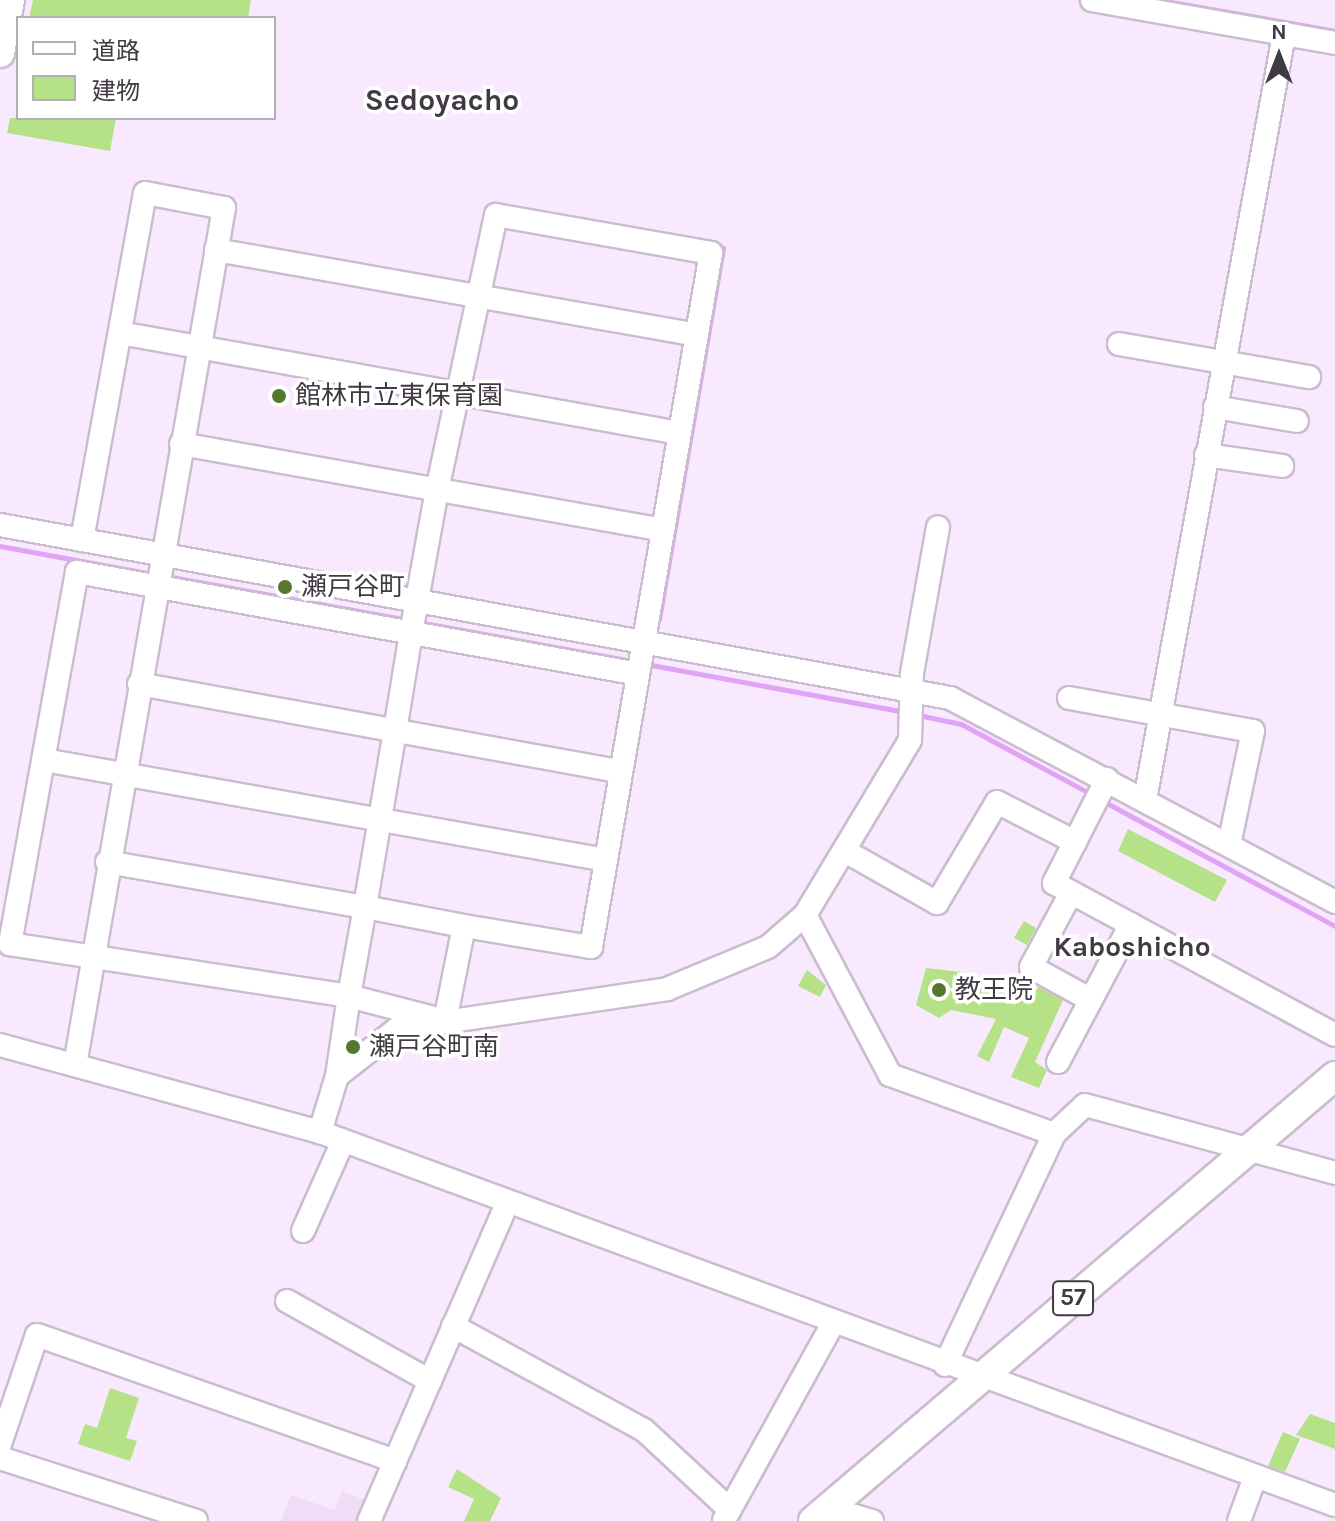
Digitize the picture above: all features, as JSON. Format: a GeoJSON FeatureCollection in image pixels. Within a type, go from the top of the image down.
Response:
{"type":"FeatureCollection","features":[{"type":"Feature","properties":{"kind":"main road"},"geometry":{"type":"LineString","coordinates":[[0,53],[10,0]]}},
{"type":"Feature","properties":{"kind":"main road","name":"57"},"geometry":{"type":"LineString","coordinates":[[820,1514],[1335,1076]]}},
{"type":"Feature","properties":{"kind":"street"},"geometry":{"type":"LineString","coordinates":[[1092,0],[1335,43]]}},
{"type":"Feature","properties":{"kind":"street"},"geometry":{"type":"LineString","coordinates":[[1145,800],[1284,34]]}},
{"type":"Feature","properties":{"kind":"street"},"geometry":{"type":"LineString","coordinates":[[75,1065],[122,774],[224,208],[145,193],[82,540]]}},
{"type":"Feature","properties":{"kind":"street"},"geometry":{"type":"LineString","coordinates":[[107,862],[365,907],[464,926],[591,947],[711,253],[496,215],[475,296],[437,490],[411,633],[380,820],[365,907],[349,996],[337,1076],[320,1132]]}},
{"type":"Feature","properties":{"kind":"street"},"geometry":{"type":"LineString","coordinates":[[216,250],[696,335]]}},
{"type":"Feature","properties":{"kind":"street"},"geometry":{"type":"LineString","coordinates":[[120,333],[679,433]]}},
{"type":"Feature","properties":{"kind":"street"},"geometry":{"type":"LineString","coordinates":[[1119,344],[1309,377]]}},
{"type":"Feature","properties":{"kind":"street"},"geometry":{"type":"LineString","coordinates":[[1215,407],[1297,421]]}},
{"type":"Feature","properties":{"kind":"street"},"geometry":{"type":"LineString","coordinates":[[181,444],[662,530]]}},
{"type":"Feature","properties":{"kind":"street"},"geometry":{"type":"LineString","coordinates":[[1206,455],[1282,466]]}},
{"type":"Feature","properties":{"kind":"street"},"geometry":{"type":"LineString","coordinates":[[0,525],[913,689],[983,712],[1335,902]]}},
{"type":"Feature","properties":{"kind":"street"},"geometry":{"type":"LineString","coordinates":[[337,1076],[397,1029],[667,989],[768,947],[805,915],[910,740],[913,689],[938,527]]}},
{"type":"Feature","properties":{"kind":"street"},"geometry":{"type":"LineString","coordinates":[[445,1021],[349,996],[10,944],[77,572],[638,674]]}},
{"type":"Feature","properties":{"kind":"street"},"geometry":{"type":"LineString","coordinates":[[139,684],[621,772]]}},
{"type":"Feature","properties":{"kind":"street"},"geometry":{"type":"LineString","coordinates":[[1069,698],[1253,731],[1229,845]]}},
{"type":"Feature","properties":{"kind":"street"},"geometry":{"type":"LineString","coordinates":[[44,760],[606,860]]}},
{"type":"Feature","properties":{"kind":"street"},"geometry":{"type":"LineString","coordinates":[[1107,779],[1054,883],[1335,1035]]}},
{"type":"Feature","properties":{"kind":"street"},"geometry":{"type":"LineString","coordinates":[[845,851],[937,903],[997,802],[1075,842]]}},
{"type":"Feature","properties":{"kind":"street"},"geometry":{"type":"LineString","coordinates":[[1071,893],[1031,967],[1091,1000]]}},
{"type":"Feature","properties":{"kind":"street"},"geometry":{"type":"LineString","coordinates":[[805,915],[890,1075],[1054,1134]]}},
{"type":"Feature","properties":{"kind":"street"},"geometry":{"type":"LineString","coordinates":[[1058,1062],[1131,924]]}},
{"type":"Feature","properties":{"kind":"street"},"geometry":{"type":"LineString","coordinates":[[445,1021],[464,926]]}},
{"type":"Feature","properties":{"kind":"street"},"geometry":{"type":"LineString","coordinates":[[0,1045],[320,1132],[832,1325],[1335,1505]]}},
{"type":"Feature","properties":{"kind":"street"},"geometry":{"type":"LineString","coordinates":[[945,1365],[1054,1134],[1085,1105],[1104,1105],[1335,1173]]}},
{"type":"Feature","properties":{"kind":"street"},"geometry":{"type":"LineString","coordinates":[[303,1231],[343,1141]]}},
{"type":"Feature","properties":{"kind":"street"},"geometry":{"type":"LineString","coordinates":[[369,1521],[507,1203]]}},
{"type":"Feature","properties":{"kind":"street"},"geometry":{"type":"LineString","coordinates":[[287,1301],[430,1381]]}},
{"type":"Feature","properties":{"kind":"street"},"geometry":{"type":"LineString","coordinates":[[453,1326],[644,1430],[727,1515],[832,1325]]}},
{"type":"Feature","properties":{"kind":"street"},"geometry":{"type":"LineString","coordinates":[[0,1444],[37,1335],[395,1461]]}},
{"type":"Feature","properties":{"kind":"street"},"geometry":{"type":"LineString","coordinates":[[0,1458],[196,1521]]}},
{"type":"Feature","properties":{"kind":"street"},"geometry":{"type":"LineString","coordinates":[[1239,1521],[1255,1477]]}},
{"type":"Feature","properties":{"kind":"street"},"geometry":{"type":"LineString","coordinates":[[820,1514],[872,1521]]}},
{"type":"Feature","properties":{"kind":"shaded area"},"geometry":{"type":"Polygon","coordinates":[[[342,1491],[365,1500],[356,1521],[281,1521],[291,1495],[335,1510],[342,1491]]]}},
{"type":"Feature","properties":{"kind":"building"},"geometry":{"type":"Polygon","coordinates":[[[33,0],[251,0],[248,16],[29,16],[33,0]]]}},
{"type":"Feature","properties":{"kind":"building"},"geometry":{"type":"Polygon","coordinates":[[[10,118],[116,120],[110,151],[7,133],[10,118]]]}},
{"type":"Feature","properties":{"kind":"building"},"geometry":{"type":"Polygon","coordinates":[[[1128,829],[1227,880],[1215,902],[1118,851],[1128,829]]]}},
{"type":"Feature","properties":{"kind":"building"},"geometry":{"type":"Polygon","coordinates":[[[1024,921],[1036,928],[1027,945],[1014,938],[1024,921]]]}},
{"type":"Feature","properties":{"kind":"building"},"geometry":{"type":"Polygon","coordinates":[[[926,968],[961,972],[958,982],[1006,993],[1034,995],[1038,987],[1063,1000],[1035,1062],[1047,1070],[1039,1088],[1011,1077],[1029,1038],[1004,1027],[989,1062],[977,1056],[996,1019],[951,1010],[939,1018],[916,1005],[926,968]]]}},
{"type":"Feature","properties":{"kind":"building"},"geometry":{"type":"Polygon","coordinates":[[[807,970],[826,985],[820,997],[798,986],[807,970]]]}},
{"type":"Feature","properties":{"kind":"building"},"geometry":{"type":"Polygon","coordinates":[[[110,1388],[139,1398],[126,1438],[137,1441],[130,1461],[78,1444],[85,1424],[97,1428],[110,1388]]]}},
{"type":"Feature","properties":{"kind":"building"},"geometry":{"type":"Polygon","coordinates":[[[1310,1414],[1335,1423],[1335,1449],[1296,1435],[1310,1414]]]}},
{"type":"Feature","properties":{"kind":"building"},"geometry":{"type":"Polygon","coordinates":[[[1283,1432],[1300,1439],[1285,1472],[1268,1466],[1283,1432]]]}},
{"type":"Feature","properties":{"kind":"building"},"geometry":{"type":"Polygon","coordinates":[[[457,1469],[501,1498],[490,1521],[464,1521],[474,1499],[448,1487],[457,1469]]]}},
{"type":"Feature","properties":{"kind":"waterway"},"geometry":{"type":"LineString","coordinates":[[1160,0],[1335,31]]}},
{"type":"Feature","properties":{"kind":"waterway"},"geometry":{"type":"LineString","coordinates":[[659,619],[723,248],[715,246]]}},
{"type":"Feature","properties":{"kind":"waterway"},"geometry":{"type":"LineString","coordinates":[[0,546],[152,574]]}},
{"type":"Feature","properties":{"kind":"waterway"},"geometry":{"type":"LineString","coordinates":[[166,576],[408,620]]}},
{"type":"Feature","properties":{"kind":"waterway"},"geometry":{"type":"LineString","coordinates":[[418,622],[633,661]]}},
{"type":"Feature","properties":{"kind":"waterway"},"geometry":{"type":"LineString","coordinates":[[646,664],[904,712]]}},
{"type":"Feature","properties":{"kind":"waterway"},"geometry":{"type":"LineString","coordinates":[[918,715],[961,724],[1093,795]]}},
{"type":"Feature","properties":{"kind":"waterway"},"geometry":{"type":"LineString","coordinates":[[1101,800],[1335,926]]}},
{"type":"Feature","properties":{"kind":"place","name":"館林市立東保育園"},"geometry":{"type":"Point","coordinates":[279,396]}},
{"type":"Feature","properties":{"kind":"place","name":"瀬戸谷町"},"geometry":{"type":"Point","coordinates":[285,587]}},
{"type":"Feature","properties":{"kind":"place","name":"教王院"},"geometry":{"type":"Point","coordinates":[939,990]}},
{"type":"Feature","properties":{"kind":"place","name":"瀬戸谷町南"},"geometry":{"type":"Point","coordinates":[353,1047]}},
{"type":"Feature","properties":{"kind":"district","name":"Sedoyacho"},"geometry":{"type":"Point","coordinates":[442,100]}},
{"type":"Feature","properties":{"kind":"district","name":"Kaboshicho"},"geometry":{"type":"Point","coordinates":[1132,947]}}]}
